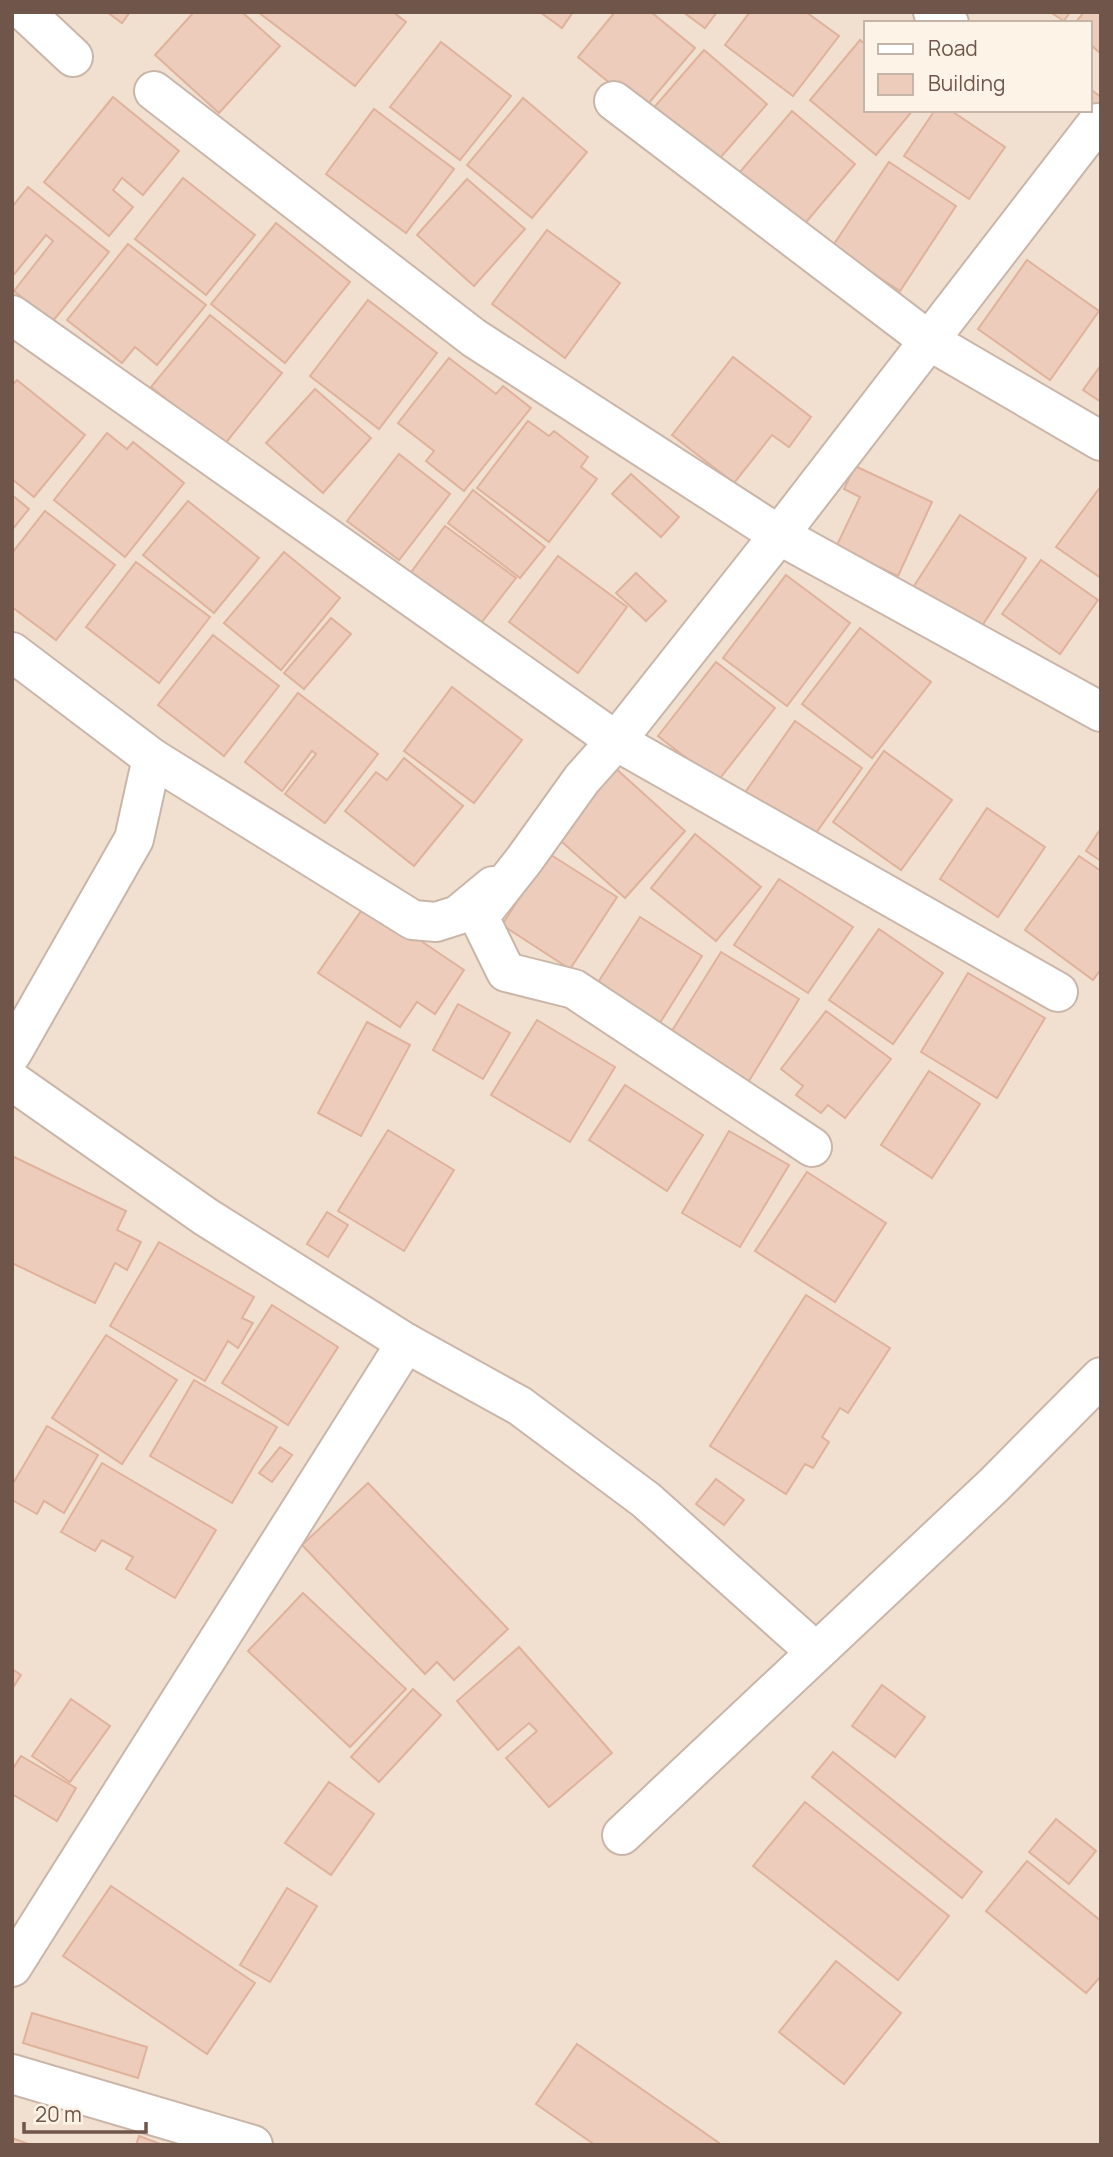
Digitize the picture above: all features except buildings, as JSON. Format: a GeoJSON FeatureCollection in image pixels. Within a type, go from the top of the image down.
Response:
{"type":"FeatureCollection","features":[{"type":"Feature","properties":{"kind":"street"},"geometry":{"type":"LineString","coordinates":[[26,12],[73,57]]}},
{"type":"Feature","properties":{"kind":"street"},"geometry":{"type":"LineString","coordinates":[[153,91],[474,338],[779,535],[1101,712]]}},
{"type":"Feature","properties":{"kind":"street"},"geometry":{"type":"LineString","coordinates":[[614,101],[928,340],[1101,441]]}},
{"type":"Feature","properties":{"kind":"street"},"geometry":{"type":"LineString","coordinates":[[813,1147],[574,989],[506,972],[479,917],[582,779],[616,741],[779,535],[1092,119]]}},
{"type":"Feature","properties":{"kind":"street"},"geometry":{"type":"LineString","coordinates":[[12,315],[616,741],[1058,992]]}},
{"type":"Feature","properties":{"kind":"street"},"geometry":{"type":"LineString","coordinates":[[12,652],[152,758],[414,920],[436,922],[458,915],[524,860]]}},
{"type":"Feature","properties":{"kind":"street"},"geometry":{"type":"LineString","coordinates":[[12,1053],[134,839],[152,758]]}},
{"type":"Feature","properties":{"kind":"street"},"geometry":{"type":"LineString","coordinates":[[12,1082],[206,1217],[406,1343],[520,1406],[646,1500],[816,1652]]}},
{"type":"Feature","properties":{"kind":"street"},"geometry":{"type":"LineString","coordinates":[[12,1967],[406,1343]]}},
{"type":"Feature","properties":{"kind":"street"},"geometry":{"type":"LineString","coordinates":[[622,1835],[994,1485],[1101,1377]]}},
{"type":"Feature","properties":{"kind":"street"},"geometry":{"type":"LineString","coordinates":[[12,2074],[253,2145]]}},
{"type":"Feature","properties":{"kind":"shaded area"},"geometry":{"type":"Polygon","coordinates":[[[12,12],[1101,12],[1101,2145],[12,2145],[12,12]]]}}]}
